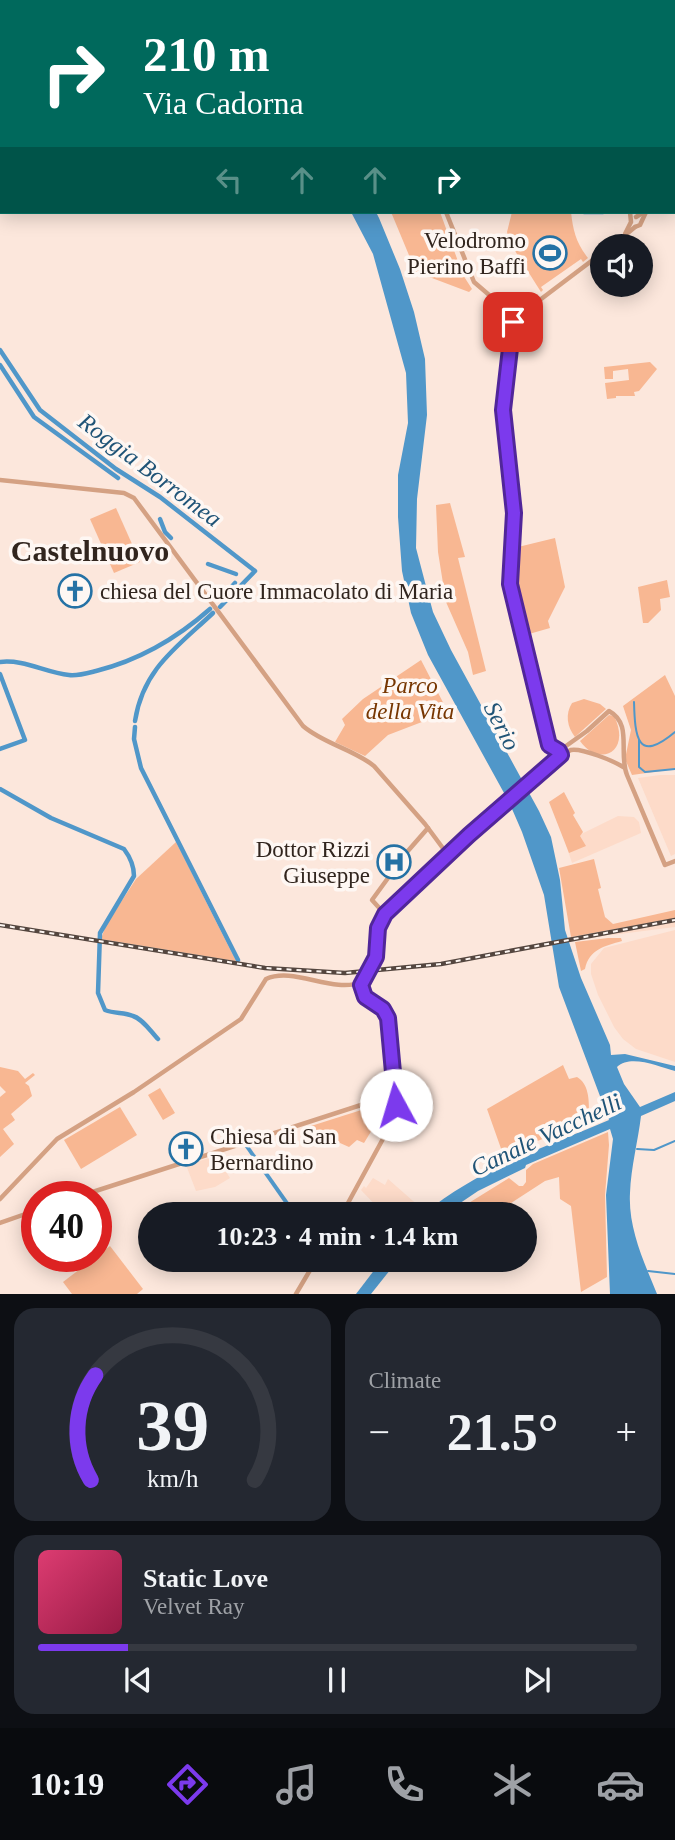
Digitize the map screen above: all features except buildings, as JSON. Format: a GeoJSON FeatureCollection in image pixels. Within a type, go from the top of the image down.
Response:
{"type":"FeatureCollection","features":[{"type":"Feature","properties":{"kind":"street"},"geometry":{"type":"LineString","coordinates":[[447,214],[474,282],[516,318]]}},
{"type":"Feature","properties":{"kind":"street"},"geometry":{"type":"LineString","coordinates":[[625,234],[639,226],[637,215]]}},
{"type":"Feature","properties":{"kind":"street"},"geometry":{"type":"LineString","coordinates":[[625,234],[637,215]]}},
{"type":"Feature","properties":{"kind":"street"},"geometry":{"type":"LineString","coordinates":[[557,754],[549,745],[510,584],[514,513],[503,410],[511,338],[516,318],[590,262]]}},
{"type":"Feature","properties":{"kind":"street"},"geometry":{"type":"LineString","coordinates":[[0,480],[129,495],[134,498],[303,726],[315,736],[366,759],[448,852]]}},
{"type":"Feature","properties":{"kind":"street"},"geometry":{"type":"LineString","coordinates":[[378,928],[385,914],[448,852],[608,711],[620,719],[624,741],[624,768],[665,865],[675,861]]}},
{"type":"Feature","properties":{"kind":"street"},"geometry":{"type":"LineString","coordinates":[[557,754],[573,750],[604,758],[624,768]]}},
{"type":"Feature","properties":{"kind":"street"},"geometry":{"type":"LineString","coordinates":[[382,911],[372,900],[428,828]]}},
{"type":"Feature","properties":{"kind":"street"},"geometry":{"type":"LineString","coordinates":[[349,1202],[394,1120],[395,1094],[388,1018],[383,1009],[365,997],[362,982],[376,957],[377,921],[382,911],[404,895]]}},
{"type":"Feature","properties":{"kind":"street"},"geometry":{"type":"LineString","coordinates":[[0,1199],[57,1139],[241,1019],[264,981],[271,976],[280,975],[347,986],[362,982]]}},
{"type":"Feature","properties":{"kind":"street"},"geometry":{"type":"LineString","coordinates":[[112,1186],[395,1094]]}},
{"type":"Feature","properties":{"kind":"street"},"geometry":{"type":"LineString","coordinates":[[0,1223],[21,1216]]}},
{"type":"Feature","properties":{"kind":"street"},"geometry":{"type":"LineString","coordinates":[[296,1294],[309,1272]]}},
{"type":"Feature","properties":{"kind":"shaded area"},"geometry":{"type":"Polygon","coordinates":[[[675,775],[675,854],[671,856],[638,778],[675,775]]]}},
{"type":"Feature","properties":{"kind":"shaded area"},"geometry":{"type":"Polygon","coordinates":[[[618,816],[634,817],[639,822],[641,833],[572,863],[565,842],[618,816]]]}},
{"type":"Feature","properties":{"kind":"shaded area"},"geometry":{"type":"Polygon","coordinates":[[[675,918],[675,927],[612,935],[611,931],[675,918]]]}},
{"type":"Feature","properties":{"kind":"shaded area"},"geometry":{"type":"Polygon","coordinates":[[[675,930],[675,1062],[636,1049],[623,1039],[598,995],[591,974],[591,964],[604,948],[675,930]]]}},
{"type":"Feature","properties":{"kind":"shaded area"},"geometry":{"type":"Polygon","coordinates":[[[216,1156],[230,1178],[215,1187],[196,1191],[186,1165],[216,1156]]]}},
{"type":"Feature","properties":{"kind":"shaded area"},"geometry":{"type":"Polygon","coordinates":[[[373,1178],[385,1185],[388,1179],[414,1202],[372,1202],[361,1190],[364,1186],[366,1188],[373,1178]]]}},
{"type":"Feature","properties":{"kind":"green space"},"geometry":{"type":"Polygon","coordinates":[[[392,214],[441,214],[463,275],[472,289],[469,292],[416,272],[392,214]]]}},
{"type":"Feature","properties":{"kind":"green space","name":"Velodromo Pierino Baffi"},"geometry":{"type":"Polygon","coordinates":[[[512,214],[571,214],[576,236],[588,258],[583,262],[581,259],[541,287],[541,292],[510,243],[507,232],[512,214]]]}},
{"type":"Feature","properties":{"kind":"green space"},"geometry":{"type":"Polygon","coordinates":[[[650,362],[657,369],[639,391],[634,392],[635,396],[607,399],[605,383],[629,380],[628,369],[613,371],[613,379],[605,379],[604,367],[650,362]]]}},
{"type":"Feature","properties":{"kind":"green space"},"geometry":{"type":"Polygon","coordinates":[[[450,503],[465,557],[458,558],[486,671],[473,675],[468,652],[446,602],[438,552],[436,505],[450,503]]]}},
{"type":"Feature","properties":{"kind":"green space"},"geometry":{"type":"Polygon","coordinates":[[[116,508],[140,562],[114,573],[90,519],[116,508]]]}},
{"type":"Feature","properties":{"kind":"green space"},"geometry":{"type":"Polygon","coordinates":[[[555,538],[565,587],[548,621],[550,628],[529,634],[525,629],[514,589],[518,547],[555,538]]]}},
{"type":"Feature","properties":{"kind":"green space"},"geometry":{"type":"Polygon","coordinates":[[[667,580],[670,597],[660,599],[661,610],[648,623],[643,623],[638,587],[667,580]]]}},
{"type":"Feature","properties":{"kind":"green space","name":"Parco della Vita"},"geometry":{"type":"Polygon","coordinates":[[[421,660],[448,712],[388,735],[365,756],[335,742],[345,725],[342,719],[363,699],[421,660]]]}},
{"type":"Feature","properties":{"kind":"green space"},"geometry":{"type":"Polygon","coordinates":[[[665,675],[675,696],[675,769],[632,775],[625,759],[631,730],[623,706],[665,675]]]}},
{"type":"Feature","properties":{"kind":"green space"},"geometry":{"type":"Polygon","coordinates":[[[584,699],[606,709],[575,737],[570,729],[568,712],[572,703],[584,699]]]}},
{"type":"Feature","properties":{"kind":"green space"},"geometry":{"type":"Polygon","coordinates":[[[609,715],[614,716],[619,739],[611,752],[596,754],[580,741],[609,715]]]}},
{"type":"Feature","properties":{"kind":"green space"},"geometry":{"type":"Polygon","coordinates":[[[564,792],[583,832],[580,836],[586,846],[569,853],[549,802],[564,792]]]}},
{"type":"Feature","properties":{"kind":"green space"},"geometry":{"type":"Polygon","coordinates":[[[176,842],[236,961],[101,939],[106,925],[136,879],[176,842]]]}},
{"type":"Feature","properties":{"kind":"green space"},"geometry":{"type":"Polygon","coordinates":[[[594,859],[605,917],[613,924],[675,910],[675,918],[571,937],[559,868],[594,859]]]}},
{"type":"Feature","properties":{"kind":"green space"},"geometry":{"type":"Polygon","coordinates":[[[621,938],[622,941],[594,953],[581,971],[575,942],[621,938]]]}},
{"type":"Feature","properties":{"kind":"green space"},"geometry":{"type":"Polygon","coordinates":[[[563,1065],[569,1079],[577,1077],[584,1084],[589,1112],[580,1121],[559,1133],[504,1157],[487,1109],[563,1065]]]}},
{"type":"Feature","properties":{"kind":"green space"},"geometry":{"type":"Polygon","coordinates":[[[0,1067],[18,1071],[25,1079],[33,1073],[35,1075],[25,1083],[32,1096],[11,1114],[15,1120],[3,1129],[14,1144],[0,1157],[0,1097],[6,1092],[0,1086],[0,1067]]]}},
{"type":"Feature","properties":{"kind":"green space"},"geometry":{"type":"Polygon","coordinates":[[[160,1088],[175,1113],[163,1120],[148,1095],[160,1088]]]}},
{"type":"Feature","properties":{"kind":"green space"},"geometry":{"type":"Polygon","coordinates":[[[374,1106],[378,1120],[364,1143],[357,1140],[349,1147],[340,1143],[338,1146],[314,1136],[311,1126],[374,1106]]]}},
{"type":"Feature","properties":{"kind":"green space"},"geometry":{"type":"Polygon","coordinates":[[[120,1107],[137,1135],[81,1169],[64,1140],[120,1107]]]}},
{"type":"Feature","properties":{"kind":"green space"},"geometry":{"type":"Polygon","coordinates":[[[608,1132],[605,1195],[607,1277],[581,1292],[571,1206],[560,1199],[559,1177],[545,1181],[513,1202],[470,1202],[509,1178],[523,1186],[526,1182],[526,1170],[533,1164],[608,1132]]]}},
{"type":"Feature","properties":{"kind":"green space"},"geometry":{"type":"Polygon","coordinates":[[[112,1249],[143,1289],[137,1294],[72,1294],[63,1282],[76,1272],[112,1272],[112,1249]]]}},
{"type":"Feature","properties":{"kind":"water"},"geometry":{"type":"Polygon","coordinates":[[[352,214],[377,214],[400,269],[425,359],[427,415],[417,499],[416,548],[433,612],[551,837],[560,880],[565,930],[581,978],[610,1045],[611,1055],[625,1054],[675,1066],[675,1071],[637,1061],[623,1063],[617,1067],[624,1084],[640,1107],[675,1092],[675,1101],[641,1116],[631,1183],[630,1206],[634,1232],[657,1294],[610,1294],[606,1195],[613,1139],[610,1129],[526,1165],[525,1168],[462,1202],[440,1202],[489,1172],[609,1120],[559,987],[544,895],[522,832],[509,802],[428,655],[411,613],[402,571],[398,517],[398,475],[408,423],[406,373],[373,254],[352,214]]]}},
{"type":"Feature","properties":{"kind":"water"},"geometry":{"type":"Polygon","coordinates":[[[249,1146],[289,1202],[284,1202],[245,1147],[249,1146]]]}},
{"type":"Feature","properties":{"kind":"water"},"geometry":{"type":"Polygon","coordinates":[[[373,1272],[388,1272],[371,1294],[356,1294],[373,1272]]]}},
{"type":"Feature","properties":{"kind":"waterway","name":"Roggia Borromea"},"geometry":{"type":"LineString","coordinates":[[0,350],[40,410],[116,469],[160,497],[255,571],[220,607]]}},
{"type":"Feature","properties":{"kind":"waterway"},"geometry":{"type":"LineString","coordinates":[[0,365],[34,417],[118,478]]}},
{"type":"Feature","properties":{"kind":"waterway"},"geometry":{"type":"LineString","coordinates":[[160,519],[165,532],[171,538]]}},
{"type":"Feature","properties":{"kind":"waterway"},"geometry":{"type":"LineString","coordinates":[[208,564],[236,574]]}},
{"type":"Feature","properties":{"kind":"waterway"},"geometry":{"type":"LineString","coordinates":[[225,594],[235,583]]}},
{"type":"Feature","properties":{"kind":"waterway"},"geometry":{"type":"LineString","coordinates":[[0,662],[18,662],[69,675],[90,673],[128,661],[157,647],[210,609]]}},
{"type":"Feature","properties":{"kind":"waterway","name":"Roggia Borromea"},"geometry":{"type":"LineString","coordinates":[[135,721],[145,687],[163,660],[213,613]]}},
{"type":"Feature","properties":{"kind":"waterway"},"geometry":{"type":"LineString","coordinates":[[0,674],[25,740],[0,749]]}},
{"type":"Feature","properties":{"kind":"waterway"},"geometry":{"type":"LineString","coordinates":[[634,702],[637,735],[646,746],[653,746],[675,732]]}},
{"type":"Feature","properties":{"kind":"waterway","name":"Roggia Borromea"},"geometry":{"type":"LineString","coordinates":[[135,727],[134,739],[141,768],[238,960]]}},
{"type":"Feature","properties":{"kind":"waterway"},"geometry":{"type":"LineString","coordinates":[[639,740],[639,767],[645,772],[675,769]]}},
{"type":"Feature","properties":{"kind":"waterway"},"geometry":{"type":"LineString","coordinates":[[0,789],[51,818],[124,849],[130,858],[134,876],[100,933],[98,993],[105,1010],[137,1018],[158,1039]]}},
{"type":"Feature","properties":{"kind":"waterway"},"geometry":{"type":"LineString","coordinates":[[637,1149],[654,1150],[675,1141]]}},
{"type":"Feature","properties":{"kind":"waterway"},"geometry":{"type":"LineString","coordinates":[[648,1271],[675,1274]]}},
{"type":"Feature","properties":{"kind":"railway"},"geometry":{"type":"LineString","coordinates":[[0,925],[265,968],[345,973],[441,964],[675,920]]}},
{"type":"Feature","properties":{"kind":"place","name":"Velodromo Pierino Baffi"},"geometry":{"type":"Point","coordinates":[550,253]}},
{"type":"Feature","properties":{"kind":"place","name":"chiesa del Cuore Immacolato di Maria"},"geometry":{"type":"Point","coordinates":[75,591]}},
{"type":"Feature","properties":{"kind":"place","name":"Dottor Rizzi Giuseppe"},"geometry":{"type":"Point","coordinates":[394,862]}},
{"type":"Feature","properties":{"kind":"place","name":"Chiesa di San Bernardino"},"geometry":{"type":"Point","coordinates":[186,1149]}},
{"type":"Feature","properties":{"kind":"district","name":"Castelnuovo"},"geometry":{"type":"Point","coordinates":[90,550]}},
{"type":"Feature","properties":{"kind":"route"},"geometry":{"type":"LineString","coordinates":[[396,1105],[388,1018],[380,1006],[365,997],[361,985],[376,957],[379,922],[469,835],[561,755],[549,745],[510,584],[514,513],[503,410],[513,322]]}},
{"type":"Feature","properties":{"kind":"water label","name":"Serio"},"geometry":{"type":"Point","coordinates":[502,726]}},
{"type":"Feature","properties":{"kind":"water label","name":"Canale Vacchelli"},"geometry":{"type":"Point","coordinates":[546,1135]}}]}
